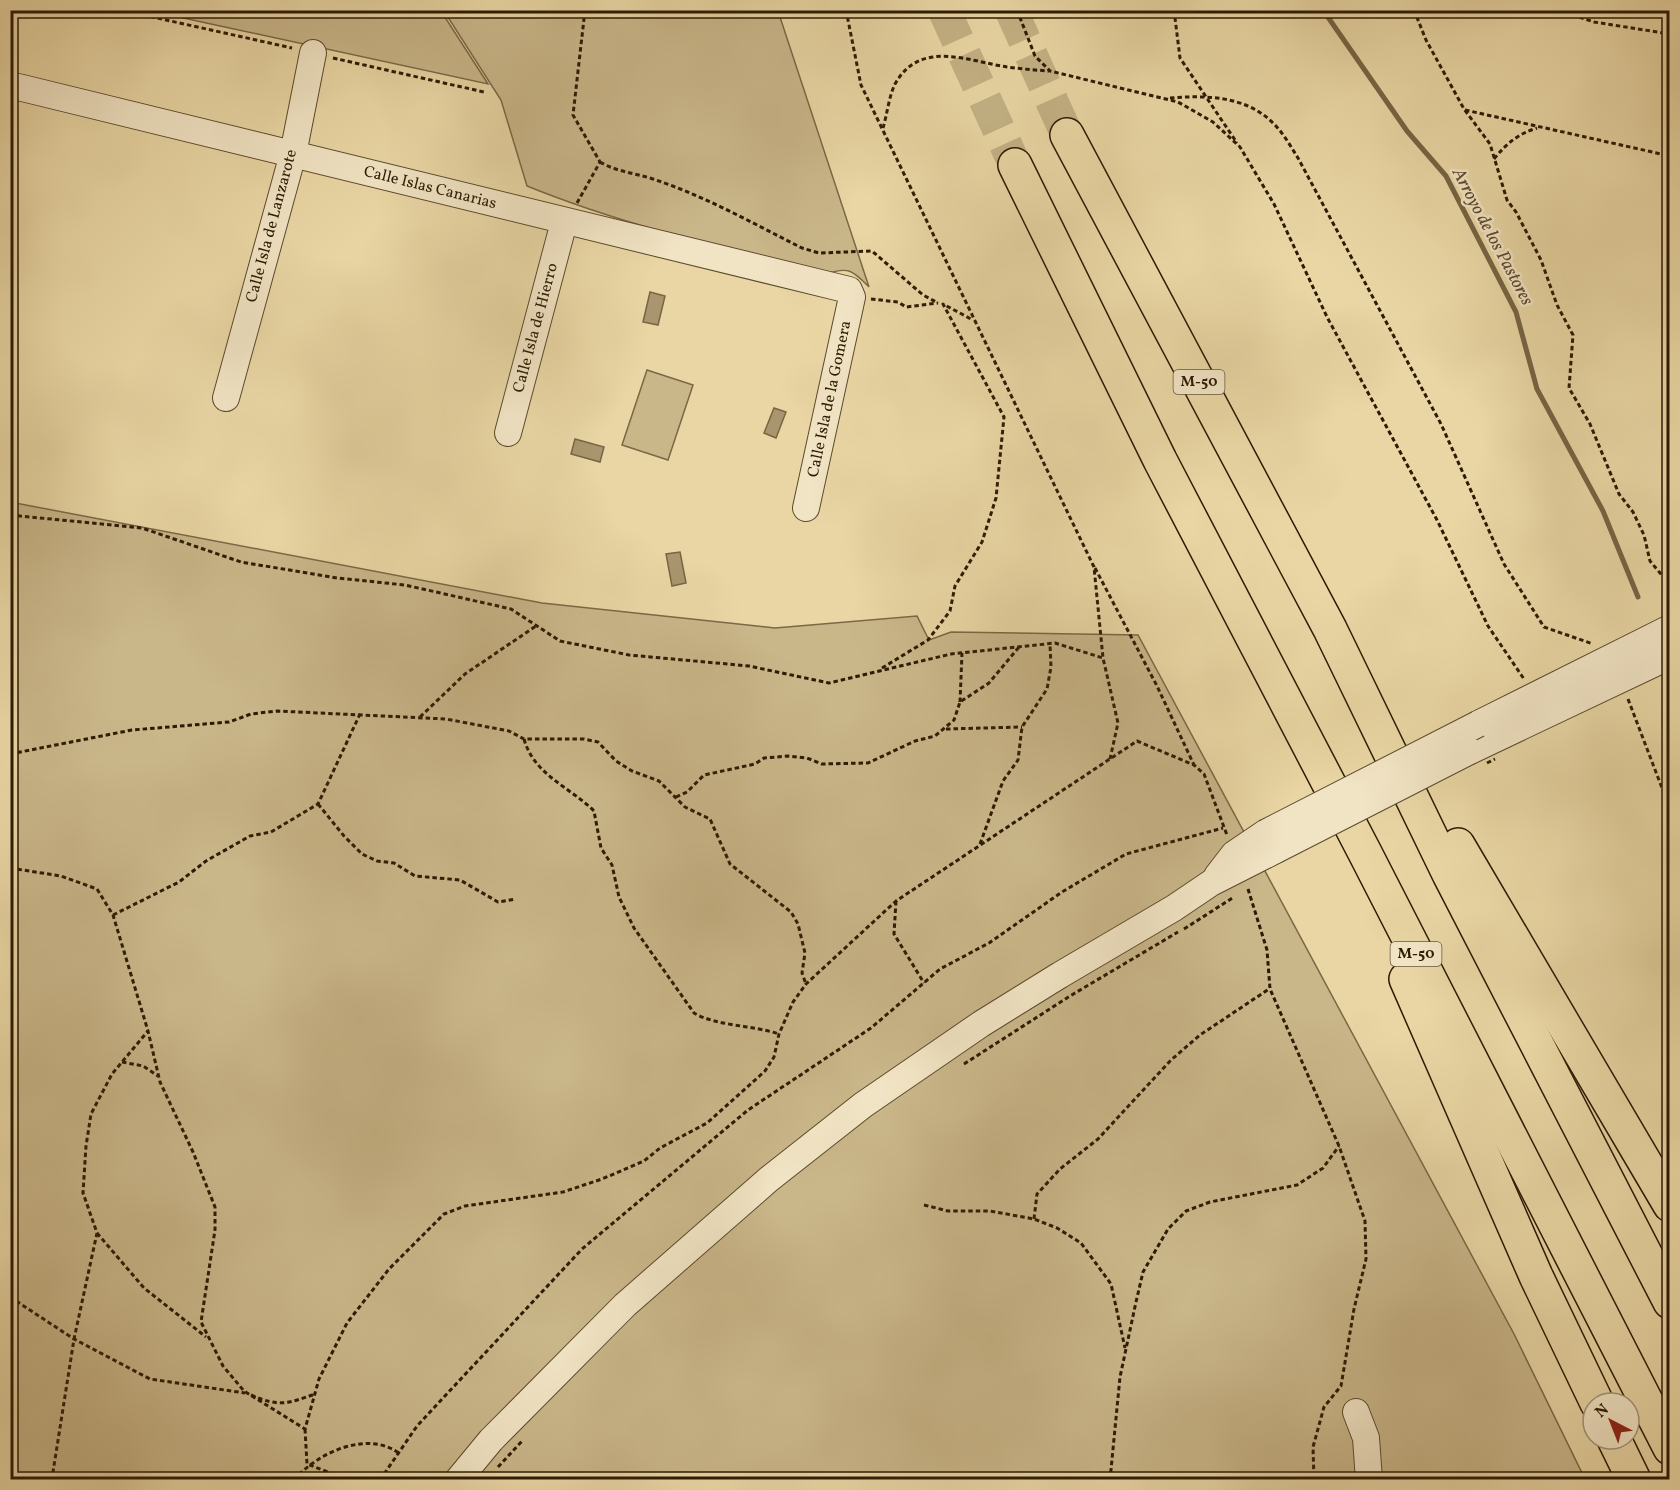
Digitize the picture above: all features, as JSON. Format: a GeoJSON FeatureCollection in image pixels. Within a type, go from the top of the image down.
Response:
{"type":"FeatureCollection","features":[{"type":"Feature","properties":{"kind":"highway","name":"M-50"},"geometry":{"type":"LineString","coordinates":[[1067,135],[1330,629],[1449,874],[1670,1302]]}},
{"type":"Feature","properties":{"kind":"highway","name":"M-50"},"geometry":{"type":"LineString","coordinates":[[1016,165],[1160,460],[1359,840],[1670,1448]]}},
{"type":"Feature","properties":{"kind":"highway"},"geometry":{"type":"LineString","coordinates":[[1160,460],[1201,564],[1372,904],[1536,1276],[1591,1391]]}},
{"type":"Feature","properties":{"kind":"highway"},"geometry":{"type":"LineString","coordinates":[[1330,629],[1670,1205]]}},
{"type":"Feature","properties":{"kind":"highway"},"geometry":{"type":"LineString","coordinates":[[1620,1451],[1634,1479]]}},
{"type":"Feature","properties":{"kind":"street","name":"Calle Isla de Lanzarote"},"geometry":{"type":"LineString","coordinates":[[226,398],[293,154],[313,53]]}},
{"type":"Feature","properties":{"kind":"street","name":"Calle Islas Canarias"},"geometry":{"type":"LineString","coordinates":[[11,89],[293,154],[849,290]]}},
{"type":"Feature","properties":{"kind":"street","name":"Calle Isla de Hierro"},"geometry":{"type":"LineString","coordinates":[[508,433],[564,222]]}},
{"type":"Feature","properties":{"kind":"street","name":"Calle Isla de la Gomera"},"geometry":{"type":"LineString","coordinates":[[806,508],[852,297],[849,290]]}},
{"type":"Feature","properties":{"kind":"street"},"geometry":{"type":"LineString","coordinates":[[458,1479],[491,1440],[625,1305],[769,1179],[917,1067],[991,1018],[1174,908],[1270,842],[1478,724],[1670,628]]}},
{"type":"Feature","properties":{"kind":"street"},"geometry":{"type":"LineString","coordinates":[[1270,842],[1376,797],[1670,656]]}},
{"type":"Feature","properties":{"kind":"street"},"geometry":{"type":"LineString","coordinates":[[1356,1412],[1366,1438],[1369,1479]]}},
{"type":"Feature","properties":{"kind":"path"},"geometry":{"type":"LineString","coordinates":[[585,10],[573,115],[600,162],[614,170],[653,179],[700,199],[802,248],[819,253],[872,251],[922,295],[972,320]]}},
{"type":"Feature","properties":{"kind":"path"},"geometry":{"type":"LineString","coordinates":[[846,10],[861,85],[972,320],[1094,567],[1157,686],[1194,765]]}},
{"type":"Feature","properties":{"kind":"path"},"geometry":{"type":"LineString","coordinates":[[1017,10],[1035,56],[1050,71]]}},
{"type":"Feature","properties":{"kind":"path"},"geometry":{"type":"LineString","coordinates":[[1174,10],[1180,58],[1207,95],[1274,204],[1327,317],[1437,520],[1488,626],[1528,686]]}},
{"type":"Feature","properties":{"kind":"path"},"geometry":{"type":"LineString","coordinates":[[1414,10],[1426,40],[1464,110],[1490,144],[1507,200],[1516,212],[1541,260],[1557,305],[1573,335],[1569,388],[1590,424],[1619,494],[1633,512],[1644,535],[1650,561],[1670,585]]}},
{"type":"Feature","properties":{"kind":"path"},"geometry":{"type":"LineString","coordinates":[[1558,10],[1594,22],[1670,34]]}},
{"type":"Feature","properties":{"kind":"path"},"geometry":{"type":"LineString","coordinates":[[882,130],[895,84],[910,64],[930,56],[952,55],[1007,67],[1050,71],[1166,98],[1197,112],[1240,147]]}},
{"type":"Feature","properties":{"kind":"path"},"geometry":{"type":"LineString","coordinates":[[1166,98],[1207,95],[1253,107],[1275,124],[1298,158],[1441,424],[1504,564],[1544,627],[1603,647]]}},
{"type":"Feature","properties":{"kind":"path"},"geometry":{"type":"LineString","coordinates":[[1464,110],[1670,156]]}},
{"type":"Feature","properties":{"kind":"path"},"geometry":{"type":"LineString","coordinates":[[1494,159],[1520,134],[1537,128]]}},
{"type":"Feature","properties":{"kind":"path"},"geometry":{"type":"LineString","coordinates":[[564,222],[600,162]]}},
{"type":"Feature","properties":{"kind":"path"},"geometry":{"type":"LineString","coordinates":[[889,302],[898,302],[906,307],[940,304]]}},
{"type":"Feature","properties":{"kind":"path"},"geometry":{"type":"LineString","coordinates":[[878,671],[928,640],[950,611],[955,586],[982,542],[996,498],[1004,417],[940,304]]}},
{"type":"Feature","properties":{"kind":"path"},"geometry":{"type":"LineString","coordinates":[[10,515],[142,528],[241,562],[337,578],[405,585],[511,609],[560,641],[629,655],[749,666],[830,683],[962,653],[1050,644],[1103,658]]}},
{"type":"Feature","properties":{"kind":"path"},"geometry":{"type":"LineString","coordinates":[[1094,567],[1103,658],[1118,723],[1110,759]]}},
{"type":"Feature","properties":{"kind":"path"},"geometry":{"type":"LineString","coordinates":[[420,717],[465,674],[536,626]]}},
{"type":"Feature","properties":{"kind":"path"},"geometry":{"type":"LineString","coordinates":[[979,846],[1003,781],[1018,760],[1022,727],[1047,689],[1051,667],[1050,644]]}},
{"type":"Feature","properties":{"kind":"path"},"geometry":{"type":"LineString","coordinates":[[960,702],[989,683],[1019,647]]}},
{"type":"Feature","properties":{"kind":"path"},"geometry":{"type":"LineString","coordinates":[[676,797],[687,792],[704,775],[755,764],[764,758],[798,757],[822,764],[868,763],[915,741],[935,736],[954,720],[960,702],[962,653]]}},
{"type":"Feature","properties":{"kind":"path"},"geometry":{"type":"LineString","coordinates":[[1629,700],[1670,809]]}},
{"type":"Feature","properties":{"kind":"path"},"geometry":{"type":"LineString","coordinates":[[10,754],[132,730],[229,722],[251,714],[277,711],[420,717],[509,731],[524,739],[584,739],[598,742],[616,760],[632,771],[659,781],[685,807],[710,819],[730,864],[791,912],[798,924],[805,953],[802,973],[806,984]]}},
{"type":"Feature","properties":{"kind":"path"},"geometry":{"type":"LineString","coordinates":[[113,915],[179,882],[206,861],[250,836],[271,832],[318,804],[360,714]]}},
{"type":"Feature","properties":{"kind":"path"},"geometry":{"type":"LineString","coordinates":[[945,729],[1022,727]]}},
{"type":"Feature","properties":{"kind":"path"},"geometry":{"type":"LineString","coordinates":[[524,739],[528,752],[542,769],[560,786],[594,811],[601,848],[612,865],[619,897],[634,928],[694,1013],[708,1021],[735,1023],[779,1034]]}},
{"type":"Feature","properties":{"kind":"path"},"geometry":{"type":"LineString","coordinates":[[307,1464],[305,1429],[319,1379],[347,1323],[389,1269],[444,1214],[465,1206],[563,1192],[644,1161],[660,1148],[707,1123],[765,1071],[774,1057],[779,1034],[793,1002],[806,984],[896,901],[1137,741],[1194,765],[1204,774],[1228,839]]}},
{"type":"Feature","properties":{"kind":"path"},"geometry":{"type":"LineString","coordinates":[[318,804],[358,850],[377,861],[394,863],[415,876],[460,880],[498,902],[516,899]]}},
{"type":"Feature","properties":{"kind":"path"},"geometry":{"type":"LineString","coordinates":[[380,1479],[400,1454],[417,1426],[582,1249],[748,1110],[872,1028],[940,969],[989,944],[1062,892],[1126,854],[1223,828]]}},
{"type":"Feature","properties":{"kind":"path"},"geometry":{"type":"LineString","coordinates":[[10,868],[61,876],[97,889],[113,915],[148,1030],[158,1076],[215,1207],[215,1230],[201,1322],[223,1366],[247,1394],[305,1429]]}},
{"type":"Feature","properties":{"kind":"path"},"geometry":{"type":"LineString","coordinates":[[957,1068],[1070,996],[1223,906],[1247,886]]}},
{"type":"Feature","properties":{"kind":"path"},"geometry":{"type":"LineString","coordinates":[[1250,898],[1267,950],[1270,989],[1339,1146],[1365,1221],[1366,1259],[1353,1309],[1341,1386],[1324,1407],[1313,1447],[1314,1479]]}},
{"type":"Feature","properties":{"kind":"path"},"geometry":{"type":"LineString","coordinates":[[896,901],[894,934],[924,983]]}},
{"type":"Feature","properties":{"kind":"path"},"geometry":{"type":"LineString","coordinates":[[1184,923],[1203,910]]}},
{"type":"Feature","properties":{"kind":"path"},"geometry":{"type":"LineString","coordinates":[[1154,940],[1174,928]]}},
{"type":"Feature","properties":{"kind":"path"},"geometry":{"type":"LineString","coordinates":[[1670,953],[1670,960]]}},
{"type":"Feature","properties":{"kind":"path"},"geometry":{"type":"LineString","coordinates":[[1034,1219],[1036,1194],[1060,1169],[1098,1139],[1171,1060],[1200,1035],[1270,989]]}},
{"type":"Feature","properties":{"kind":"path"},"geometry":{"type":"LineString","coordinates":[[148,1030],[112,1074],[91,1114],[83,1193],[98,1233],[144,1288],[208,1339]]}},
{"type":"Feature","properties":{"kind":"path"},"geometry":{"type":"LineString","coordinates":[[122,1062],[143,1066],[158,1076]]}},
{"type":"Feature","properties":{"kind":"path"},"geometry":{"type":"LineString","coordinates":[[1110,1479],[1125,1349],[1143,1272],[1168,1228],[1186,1211],[1233,1196],[1298,1185],[1323,1168],[1339,1146]]}},
{"type":"Feature","properties":{"kind":"path"},"geometry":{"type":"LineString","coordinates":[[924,1205],[948,1211],[990,1211],[1034,1219],[1057,1228],[1081,1243],[1111,1284],[1125,1349]]}},
{"type":"Feature","properties":{"kind":"path"},"geometry":{"type":"LineString","coordinates":[[50,1479],[74,1340],[98,1233]]}},
{"type":"Feature","properties":{"kind":"path"},"geometry":{"type":"LineString","coordinates":[[10,1297],[74,1340],[150,1378],[247,1394],[273,1404],[288,1403],[315,1394]]}},
{"type":"Feature","properties":{"kind":"path"},"geometry":{"type":"LineString","coordinates":[[494,1472],[523,1440]]}},
{"type":"Feature","properties":{"kind":"path"},"geometry":{"type":"LineString","coordinates":[[294,1479],[307,1464],[351,1443],[392,1448],[400,1454]]}},
{"type":"Feature","properties":{"kind":"path"},"geometry":{"type":"LineString","coordinates":[[307,1464],[349,1479]]}},
{"type":"Feature","properties":{"kind":"shaded area"},"geometry":{"type":"Polygon","coordinates":[[[151,11],[441,11],[488,84],[151,11]]]}},
{"type":"Feature","properties":{"kind":"shaded area"},"geometry":{"type":"Polygon","coordinates":[[[444,11],[778,11],[869,287],[859,277],[845,270],[826,274],[713,245],[600,213],[527,186],[501,100],[444,11]]]}},
{"type":"Feature","properties":{"kind":"shaded area"},"geometry":{"type":"Polygon","coordinates":[[[650,292],[665,296],[658,325],[643,322],[650,292]]]}},
{"type":"Feature","properties":{"kind":"shaded area"},"geometry":{"type":"Polygon","coordinates":[[[647,370],[693,385],[668,460],[622,445],[647,370]]]}},
{"type":"Feature","properties":{"kind":"shaded area"},"geometry":{"type":"Polygon","coordinates":[[[774,408],[786,412],[776,438],[764,433],[774,408]]]}},
{"type":"Feature","properties":{"kind":"shaded area"},"geometry":{"type":"Polygon","coordinates":[[[575,439],[604,447],[600,462],[571,454],[575,439]]]}},
{"type":"Feature","properties":{"kind":"shaded area"},"geometry":{"type":"Polygon","coordinates":[[[10,502],[542,603],[775,628],[917,616],[929,640],[951,632],[1138,635],[1514,1334],[1585,1479],[11,1479],[10,502]]]}},
{"type":"Feature","properties":{"kind":"shaded area"},"geometry":{"type":"Polygon","coordinates":[[[680,552],[686,583],[672,586],[666,554],[680,552]]]}},
{"type":"Feature","properties":{"kind":"waterway","name":"Arroyo de los Pastores"},"geometry":{"type":"LineString","coordinates":[[1323,10],[1407,131],[1446,176],[1516,312],[1537,389],[1603,511],[1638,597]]}},
{"type":"Feature","properties":{"kind":"tunnel"},"geometry":{"type":"LineString","coordinates":[[944,10],[1015,165]]}},
{"type":"Feature","properties":{"kind":"tunnel"},"geometry":{"type":"LineString","coordinates":[[1011,10],[1067,135]]}}]}
